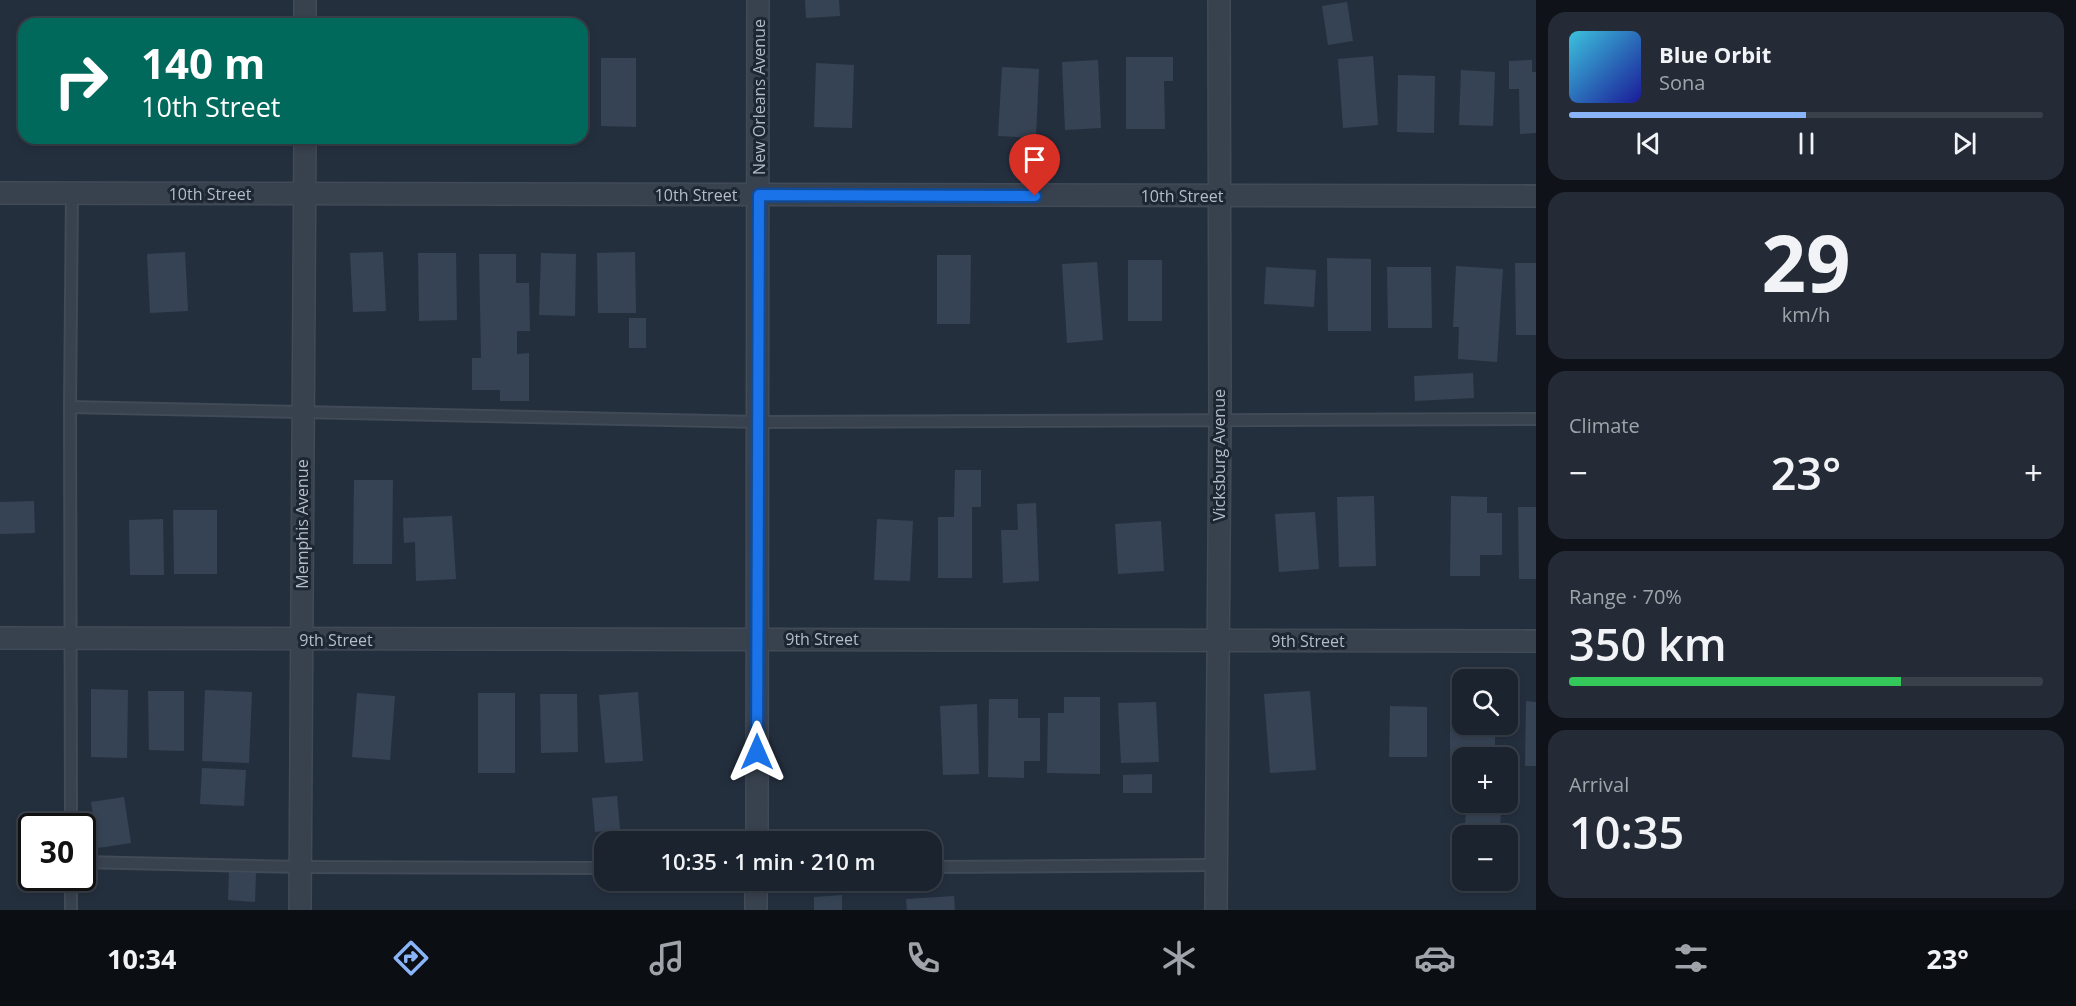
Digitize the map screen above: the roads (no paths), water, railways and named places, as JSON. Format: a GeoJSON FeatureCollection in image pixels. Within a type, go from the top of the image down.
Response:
{"type":"FeatureCollection","features":[{"type":"Feature","properties":{"kind":"street"},"geometry":{"type":"LineString","coordinates":[[305,0],[305,18]]}},
{"type":"Feature","properties":{"kind":"street","name":"New Orleans Avenue"},"geometry":{"type":"LineString","coordinates":[[757,831],[758,0]]}},
{"type":"Feature","properties":{"kind":"street","name":"Vicksburg Avenue"},"geometry":{"type":"LineString","coordinates":[[1216,910],[1220,421],[1219,0]]}},
{"type":"Feature","properties":{"kind":"street","name":"Memphis Avenue"},"geometry":{"type":"LineString","coordinates":[[300,910],[304,144]]}},
{"type":"Feature","properties":{"kind":"street","name":"10th Street"},"geometry":{"type":"LineString","coordinates":[[0,193],[1536,196]]}},
{"type":"Feature","properties":{"kind":"street","name":"9th Street"},"geometry":{"type":"LineString","coordinates":[[0,638],[1536,641]]}},
{"type":"Feature","properties":{"kind":"street"},"geometry":{"type":"LineString","coordinates":[[756,891],[756,910]]}},
{"type":"Feature","properties":{"kind":"lane"},"geometry":{"type":"LineString","coordinates":[[71,813],[72,193]]}},
{"type":"Feature","properties":{"kind":"lane"},"geometry":{"type":"LineString","coordinates":[[70,407],[758,422],[1536,419]]}},
{"type":"Feature","properties":{"kind":"lane"},"geometry":{"type":"LineString","coordinates":[[96,862],[300,867],[594,868]]}},
{"type":"Feature","properties":{"kind":"lane"},"geometry":{"type":"LineString","coordinates":[[942,867],[1216,865]]}},
{"type":"Feature","properties":{"kind":"lane"},"geometry":{"type":"LineString","coordinates":[[71,891],[71,910]]}}]}
